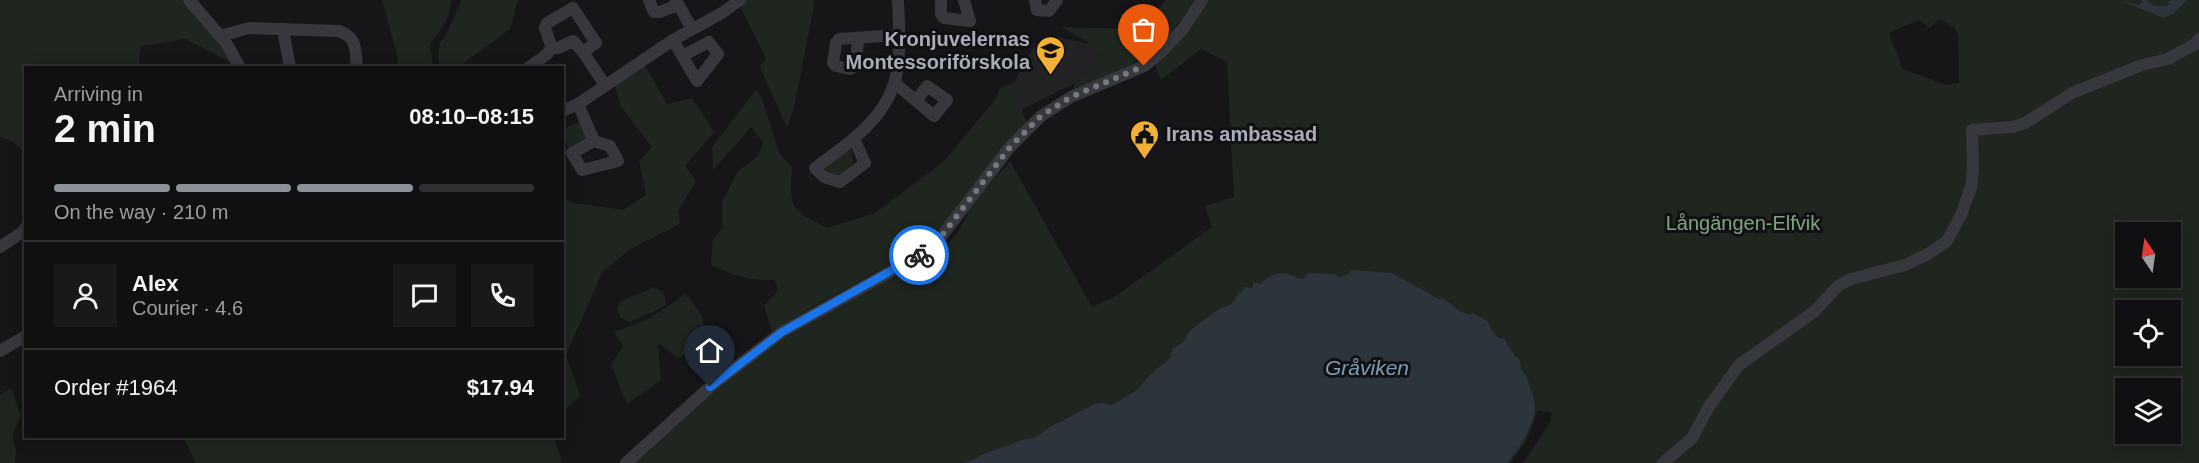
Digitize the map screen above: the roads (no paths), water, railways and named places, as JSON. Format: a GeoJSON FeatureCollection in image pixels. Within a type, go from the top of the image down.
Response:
{"type":"FeatureCollection","features":[{"type":"Feature","properties":{"kind":"street"},"geometry":{"type":"LineString","coordinates":[[189,0],[220,36],[239,66]]}},
{"type":"Feature","properties":{"kind":"street"},"geometry":{"type":"LineString","coordinates":[[650,0],[654,12],[660,12],[677,3],[692,30]]}},
{"type":"Feature","properties":{"kind":"street"},"geometry":{"type":"LineString","coordinates":[[564,111],[578,105],[673,40],[740,0]]}},
{"type":"Feature","properties":{"kind":"street"},"geometry":{"type":"LineString","coordinates":[[854,139],[879,113],[895,82],[899,35],[898,0]]}},
{"type":"Feature","properties":{"kind":"street"},"geometry":{"type":"LineString","coordinates":[[941,0],[941,15],[944,18],[970,21],[964,0]]}},
{"type":"Feature","properties":{"kind":"street"},"geometry":{"type":"LineString","coordinates":[[1035,0],[1037,10],[1041,12],[1053,9],[1057,0]]}},
{"type":"Feature","properties":{"kind":"street"},"geometry":{"type":"LineString","coordinates":[[626,463],[710,387],[782,332],[917,257],[940,238],[1010,147],[1041,116],[1071,97],[1144,66],[1182,30],[1202,0]]}},
{"type":"Feature","properties":{"kind":"street"},"geometry":{"type":"LineString","coordinates":[[552,48],[545,28],[547,23],[573,8],[596,43],[583,52]]}},
{"type":"Feature","properties":{"kind":"street"},"geometry":{"type":"LineString","coordinates":[[220,36],[249,28],[339,31],[348,34],[354,42],[357,66]]}},
{"type":"Feature","properties":{"kind":"street"},"geometry":{"type":"LineString","coordinates":[[283,29],[290,66]]}},
{"type":"Feature","properties":{"kind":"street"},"geometry":{"type":"LineString","coordinates":[[858,38],[899,35]]}},
{"type":"Feature","properties":{"kind":"street"},"geometry":{"type":"LineString","coordinates":[[1663,463],[1692,438],[1710,405],[1739,365],[1815,311],[1838,286],[1851,279],[1905,265],[1928,254],[1947,241],[1961,214],[1971,187],[1972,130],[2012,127],[2025,123],[2072,93],[2142,65],[2168,59],[2199,39]]}},
{"type":"Feature","properties":{"kind":"street"},"geometry":{"type":"LineString","coordinates":[[673,40],[682,56]]}},
{"type":"Feature","properties":{"kind":"street"},"geometry":{"type":"LineString","coordinates":[[531,66],[552,48],[558,48],[573,41],[605,85]]}},
{"type":"Feature","properties":{"kind":"street"},"geometry":{"type":"LineString","coordinates":[[895,82],[916,101]]}},
{"type":"Feature","properties":{"kind":"street"},"geometry":{"type":"LineString","coordinates":[[578,105],[594,141]]}},
{"type":"Feature","properties":{"kind":"street"},"geometry":{"type":"LineString","coordinates":[[0,247],[24,229]]}},
{"type":"Feature","properties":{"kind":"street"},"geometry":{"type":"LineString","coordinates":[[0,351],[24,337]]}},
{"type":"Feature","properties":{"kind":"water"},"geometry":{"type":"Polygon","coordinates":[[[2120,0],[2138,5],[2142,3],[2142,0],[2147,0],[2154,5],[2164,6],[2169,5],[2168,2],[2171,0],[2187,0],[2173,14],[2163,18],[2120,0]]]}},
{"type":"Feature","properties":{"kind":"water","name":"Gråviken"},"geometry":{"type":"Polygon","coordinates":[[[1351,270],[1392,273],[1439,299],[1442,297],[1459,311],[1470,315],[1473,313],[1485,320],[1494,334],[1504,339],[1520,360],[1535,406],[1529,430],[1507,463],[965,463],[1022,440],[1035,438],[1050,427],[1095,404],[1112,405],[1137,390],[1170,358],[1173,348],[1184,341],[1192,329],[1232,303],[1238,293],[1243,292],[1244,287],[1252,288],[1254,282],[1260,284],[1269,277],[1283,273],[1298,279],[1301,277],[1302,280],[1309,273],[1335,274],[1339,277],[1349,274],[1351,270]]]}},
{"type":"Feature","properties":{"kind":"place","name":"Kronjuvelernas Montessoriförskola"},"geometry":{"type":"Point","coordinates":[1051,76]}},
{"type":"Feature","properties":{"kind":"place","name":"Irans ambassad"},"geometry":{"type":"Point","coordinates":[1145,160]}},
{"type":"Feature","properties":{"kind":"park label","name":"Långängen-Elfvik"},"geometry":{"type":"Point","coordinates":[1743,223]}}]}
